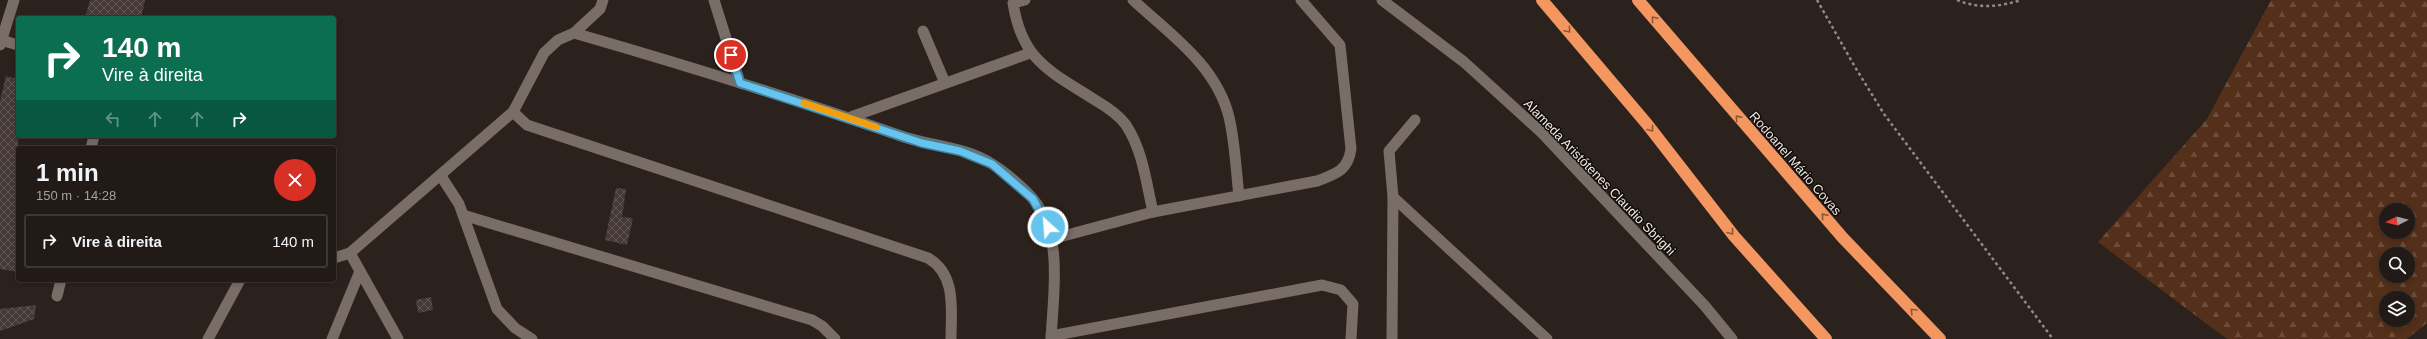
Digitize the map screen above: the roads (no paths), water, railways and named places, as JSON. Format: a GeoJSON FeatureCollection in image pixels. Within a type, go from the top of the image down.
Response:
{"type":"FeatureCollection","features":[{"type":"Feature","properties":{"kind":"highway"},"geometry":{"type":"LineString","coordinates":[[1542,0],[1647,124],[1734,236],[1826,339]]}},
{"type":"Feature","properties":{"kind":"highway","name":"Rodoanel Mário Covas"},"geometry":{"type":"LineString","coordinates":[[1638,0],[1843,238],[1940,339]]}},
{"type":"Feature","properties":{"kind":"street"},"geometry":{"type":"LineString","coordinates":[[14,0],[1,43],[16,45]]}},
{"type":"Feature","properties":{"kind":"street"},"geometry":{"type":"LineString","coordinates":[[336,257],[350,253],[441,176],[513,112],[544,53],[558,40],[574,33],[600,9],[603,0]]}},
{"type":"Feature","properties":{"kind":"street"},"geometry":{"type":"LineString","coordinates":[[714,0],[740,83]]}},
{"type":"Feature","properties":{"kind":"street"},"geometry":{"type":"LineString","coordinates":[[1025,0],[1013,3],[1016,25],[1030,53],[1047,69],[1115,113],[1125,124],[1139,150],[1153,212]]}},
{"type":"Feature","properties":{"kind":"street"},"geometry":{"type":"LineString","coordinates":[[1133,0],[1194,56],[1213,79],[1229,118],[1239,196]]}},
{"type":"Feature","properties":{"kind":"street"},"geometry":{"type":"LineString","coordinates":[[1052,239],[1153,212],[1317,181],[1341,172],[1350,156],[1340,45],[1301,0]]}},
{"type":"Feature","properties":{"kind":"street","name":"Alameda Aristótenes Claudio Sbrighi"},"geometry":{"type":"LineString","coordinates":[[1382,0],[1464,62],[1542,133],[1705,306],[1732,339]]}},
{"type":"Feature","properties":{"kind":"street"},"geometry":{"type":"LineString","coordinates":[[923,31],[945,83]]}},
{"type":"Feature","properties":{"kind":"street"},"geometry":{"type":"LineString","coordinates":[[574,33],[740,83],[922,143],[960,151],[992,164],[1033,199],[1048,227],[1052,239],[1054,265],[1051,338],[1322,285],[1341,290],[1353,304],[1351,339]]}},
{"type":"Feature","properties":{"kind":"street"},"geometry":{"type":"LineString","coordinates":[[848,118],[1030,53]]}},
{"type":"Feature","properties":{"kind":"street"},"geometry":{"type":"LineString","coordinates":[[513,112],[527,125],[928,258],[943,270],[950,284],[951,339]]}},
{"type":"Feature","properties":{"kind":"street"},"geometry":{"type":"LineString","coordinates":[[1392,339],[1393,197],[1390,151],[1415,120]]}},
{"type":"Feature","properties":{"kind":"street"},"geometry":{"type":"LineString","coordinates":[[441,176],[459,204],[497,309],[515,328],[532,339]]}},
{"type":"Feature","properties":{"kind":"street"},"geometry":{"type":"LineString","coordinates":[[1393,197],[1547,339]]}},
{"type":"Feature","properties":{"kind":"street"},"geometry":{"type":"LineString","coordinates":[[463,215],[812,320],[822,326],[835,339]]}},
{"type":"Feature","properties":{"kind":"street"},"geometry":{"type":"LineString","coordinates":[[350,253],[398,339]]}},
{"type":"Feature","properties":{"kind":"street"},"geometry":{"type":"LineString","coordinates":[[332,339],[360,271]]}},
{"type":"Feature","properties":{"kind":"street"},"geometry":{"type":"LineString","coordinates":[[57,296],[60,282]]}},
{"type":"Feature","properties":{"kind":"street"},"geometry":{"type":"LineString","coordinates":[[208,339],[239,282]]}}]}
